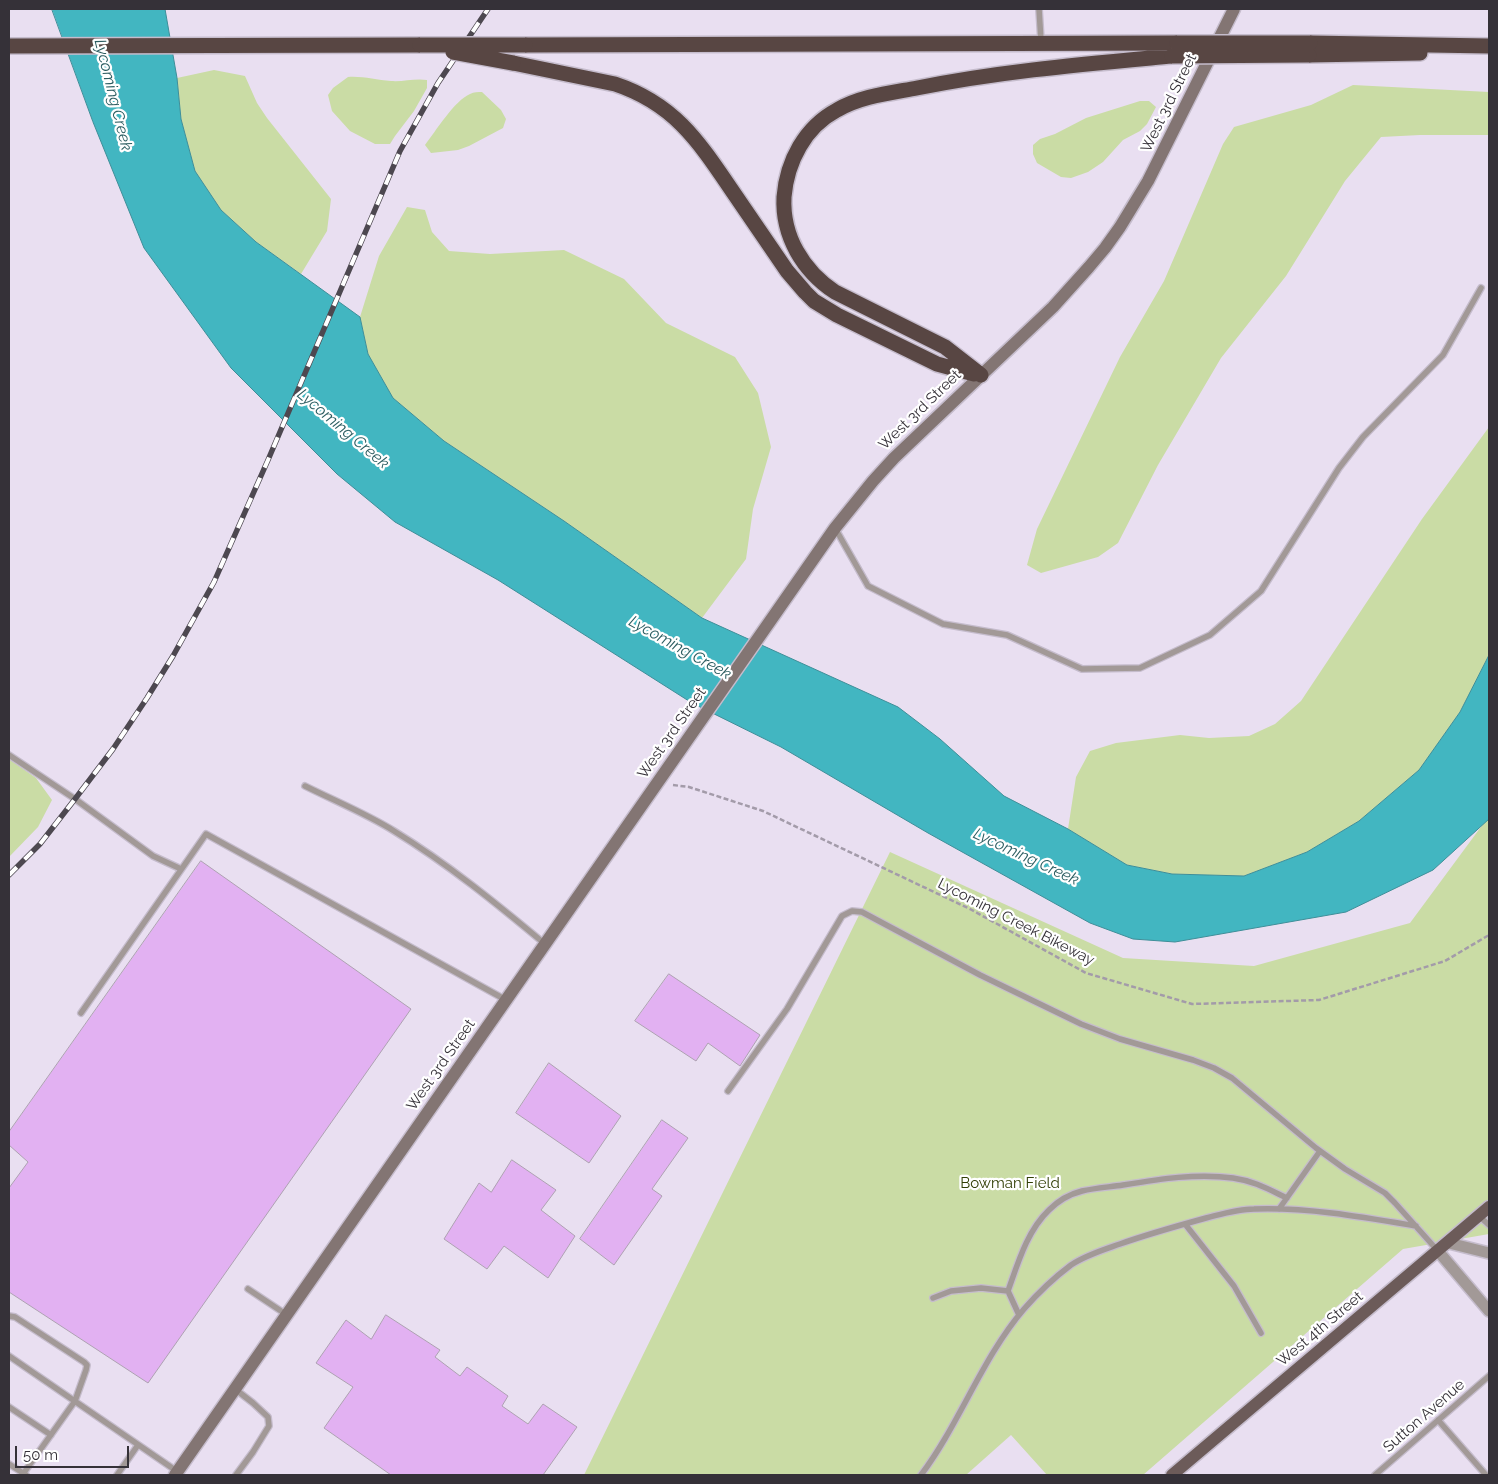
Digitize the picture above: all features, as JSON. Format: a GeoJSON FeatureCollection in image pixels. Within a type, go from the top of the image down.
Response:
{"type":"FeatureCollection","features":[{"type":"Feature","properties":{"kind":"highway"},"geometry":{"type":"LineString","coordinates":[[9,46],[1041,43],[1174,50],[1487,46]]}},
{"type":"Feature","properties":{"kind":"highway"},"geometry":{"type":"LineString","coordinates":[[420,45],[615,84],[636,91],[655,102],[679,121],[700,144],[787,271],[800,288],[814,301],[837,315],[937,364],[981,375]]}},
{"type":"Feature","properties":{"kind":"highway"},"geometry":{"type":"LineString","coordinates":[[981,375],[945,347],[840,295],[826,286],[810,271],[790,237],[785,213],[785,186],[797,150],[810,132],[827,116],[860,100],[990,75],[1174,50]]}},
{"type":"Feature","properties":{"kind":"main road","name":"West 3rd Street"},"geometry":{"type":"LineString","coordinates":[[176,1474],[835,528],[872,481],[894,458],[1053,307],[1105,248],[1140,196],[1161,158],[1234,9]]}},
{"type":"Feature","properties":{"kind":"main road","name":"West 4th Street"},"geometry":{"type":"LineString","coordinates":[[1172,1475],[1489,1207]]}},
{"type":"Feature","properties":{"kind":"street"},"geometry":{"type":"LineString","coordinates":[[1449,1242],[1489,1253]]}},
{"type":"Feature","properties":{"kind":"street"},"geometry":{"type":"LineString","coordinates":[[1438,1252],[1489,1311]]}},
{"type":"Feature","properties":{"kind":"lane"},"geometry":{"type":"LineString","coordinates":[[1039,9],[1041,43]]}},
{"type":"Feature","properties":{"kind":"lane"},"geometry":{"type":"LineString","coordinates":[[835,528],[868,586],[943,624],[1007,635],[1082,669],[1140,668],[1210,635],[1261,591],[1339,468],[1363,437],[1443,355],[1481,288]]}},
{"type":"Feature","properties":{"kind":"lane"},"geometry":{"type":"LineString","coordinates":[[9,755],[75,799],[153,856],[181,869]]}},
{"type":"Feature","properties":{"kind":"lane"},"geometry":{"type":"LineString","coordinates":[[306,786],[393,830],[418,846],[489,897],[544,944]]}},
{"type":"Feature","properties":{"kind":"lane"},"geometry":{"type":"LineString","coordinates":[[81,1013],[206,834],[506,1000]]}},
{"type":"Feature","properties":{"kind":"lane"},"geometry":{"type":"LineString","coordinates":[[728,1091],[787,1009],[842,916],[852,911],[862,912],[980,975],[1081,1024],[1120,1039],[1193,1060],[1214,1068],[1232,1078],[1320,1151],[1385,1194],[1438,1252]]}},
{"type":"Feature","properties":{"kind":"lane"},"geometry":{"type":"LineString","coordinates":[[1279,1209],[1320,1151]]}},
{"type":"Feature","properties":{"kind":"lane"},"geometry":{"type":"LineString","coordinates":[[1020,1315],[1008,1291],[1021,1254],[1036,1227],[1049,1210],[1066,1198],[1081,1191],[1169,1178],[1208,1176],[1255,1182],[1287,1198]]}},
{"type":"Feature","properties":{"kind":"lane"},"geometry":{"type":"LineString","coordinates":[[921,1475],[937,1453],[998,1344],[1024,1309],[1072,1265],[1090,1255],[1137,1238],[1185,1224],[1222,1214],[1252,1209],[1279,1209],[1367,1218],[1416,1226]]}},
{"type":"Feature","properties":{"kind":"lane"},"geometry":{"type":"LineString","coordinates":[[1479,1216],[1489,1224]]}},
{"type":"Feature","properties":{"kind":"lane"},"geometry":{"type":"LineString","coordinates":[[1185,1224],[1234,1286],[1260,1333]]}},
{"type":"Feature","properties":{"kind":"lane"},"geometry":{"type":"LineString","coordinates":[[933,1298],[951,1290],[981,1288],[1008,1291]]}},
{"type":"Feature","properties":{"kind":"lane"},"geometry":{"type":"LineString","coordinates":[[248,1289],[286,1315]]}},
{"type":"Feature","properties":{"kind":"lane"},"geometry":{"type":"LineString","coordinates":[[9,1316],[15,1317],[87,1365],[75,1401],[24,1475],[9,1464]]}},
{"type":"Feature","properties":{"kind":"lane"},"geometry":{"type":"LineString","coordinates":[[9,1356],[138,1445],[176,1474]]}},
{"type":"Feature","properties":{"kind":"lane","name":"Sutton Avenue"},"geometry":{"type":"LineString","coordinates":[[1375,1475],[1489,1376]]}},
{"type":"Feature","properties":{"kind":"lane"},"geometry":{"type":"LineString","coordinates":[[235,1389],[268,1417],[269,1426],[254,1452],[236,1475]]}},
{"type":"Feature","properties":{"kind":"lane"},"geometry":{"type":"LineString","coordinates":[[9,1407],[51,1435]]}},
{"type":"Feature","properties":{"kind":"lane"},"geometry":{"type":"LineString","coordinates":[[1438,1420],[1486,1475]]}},
{"type":"Feature","properties":{"kind":"lane"},"geometry":{"type":"LineString","coordinates":[[117,1475],[138,1445]]}},
{"type":"Feature","properties":{"kind":"path","name":"Lycoming Creek Bikeway"},"geometry":{"type":"LineString","coordinates":[[657,782],[689,787],[763,811],[970,909],[1086,973],[1192,1004],[1319,1000],[1445,961],[1489,935]]}},
{"type":"Feature","properties":{"kind":"green space"},"geometry":{"type":"Polygon","coordinates":[[[214,70],[245,76],[257,103],[267,118],[331,199],[327,231],[301,274],[256,242],[221,210],[195,171],[181,119],[177,78],[214,70]]]}},
{"type":"Feature","properties":{"kind":"green space"},"geometry":{"type":"Polygon","coordinates":[[[348,77],[391,81],[427,80],[427,88],[414,111],[390,144],[375,144],[350,131],[332,111],[328,95],[333,88],[348,77]]]}},
{"type":"Feature","properties":{"kind":"green space"},"geometry":{"type":"Polygon","coordinates":[[[1353,85],[1489,92],[1489,135],[1381,137],[1345,181],[1286,276],[1221,358],[1158,465],[1118,543],[1098,557],[1041,573],[1027,565],[1037,529],[1120,357],[1164,281],[1223,144],[1234,127],[1311,105],[1353,85]]]}},
{"type":"Feature","properties":{"kind":"green space"},"geometry":{"type":"Polygon","coordinates":[[[474,92],[482,92],[501,110],[506,119],[503,128],[458,150],[431,153],[425,145],[452,109],[464,97],[474,92]]]}},
{"type":"Feature","properties":{"kind":"green space"},"geometry":{"type":"Polygon","coordinates":[[[1140,101],[1149,101],[1156,107],[1147,124],[1140,131],[1123,140],[1103,162],[1088,172],[1071,178],[1061,177],[1037,163],[1033,154],[1033,145],[1040,139],[1055,134],[1086,118],[1140,101]]]}},
{"type":"Feature","properties":{"kind":"green space"},"geometry":{"type":"Polygon","coordinates":[[[407,207],[425,210],[432,232],[449,251],[490,254],[564,250],[624,279],[666,323],[735,357],[758,393],[771,447],[753,509],[746,559],[702,618],[564,521],[444,441],[393,398],[368,354],[360,317],[379,256],[407,207]]]}},
{"type":"Feature","properties":{"kind":"green space"},"geometry":{"type":"Polygon","coordinates":[[[1489,427],[1489,655],[1460,712],[1419,770],[1359,821],[1307,852],[1244,876],[1172,874],[1127,865],[1068,829],[1076,777],[1090,751],[1116,743],[1180,735],[1209,738],[1249,736],[1275,724],[1301,701],[1422,519],[1489,427]]]}},
{"type":"Feature","properties":{"kind":"green space"},"geometry":{"type":"Polygon","coordinates":[[[9,759],[36,778],[52,800],[38,827],[9,857],[9,759]]]}},
{"type":"Feature","properties":{"kind":"green space","name":"Bowman Field"},"geometry":{"type":"Polygon","coordinates":[[[1489,816],[1489,1234],[1403,1249],[1143,1475],[1047,1475],[1011,1435],[966,1475],[584,1475],[890,852],[1123,958],[1254,966],[1410,923],[1489,816]]]}},
{"type":"Feature","properties":{"kind":"water","name":"Lycoming Creek"},"geometry":{"type":"Polygon","coordinates":[[[52,9],[165,9],[177,78],[181,119],[195,171],[221,210],[256,242],[360,317],[368,354],[393,398],[444,441],[564,521],[702,618],[898,707],[940,739],[1004,796],[1068,829],[1127,865],[1172,874],[1244,876],[1307,852],[1359,821],[1419,770],[1460,712],[1489,655],[1489,819],[1433,870],[1346,912],[1175,942],[1133,939],[1090,923],[928,833],[781,747],[692,703],[498,580],[395,522],[337,474],[231,368],[144,248],[93,122],[52,9]]]}},
{"type":"Feature","properties":{"kind":"building"},"geometry":{"type":"Polygon","coordinates":[[[201,861],[411,1009],[148,1383],[9,1292],[9,1188],[28,1162],[9,1145],[9,1132],[201,861]]]}},
{"type":"Feature","properties":{"kind":"building"},"geometry":{"type":"Polygon","coordinates":[[[669,974],[760,1035],[740,1066],[708,1043],[696,1061],[635,1021],[669,974]]]}},
{"type":"Feature","properties":{"kind":"building"},"geometry":{"type":"Polygon","coordinates":[[[549,1063],[621,1116],[589,1163],[516,1113],[549,1063]]]}},
{"type":"Feature","properties":{"kind":"building"},"geometry":{"type":"Polygon","coordinates":[[[662,1120],[688,1138],[652,1189],[662,1196],[614,1265],[580,1239],[662,1120]]]}},
{"type":"Feature","properties":{"kind":"building"},"geometry":{"type":"Polygon","coordinates":[[[512,1160],[556,1190],[541,1210],[575,1236],[548,1278],[504,1246],[487,1269],[444,1239],[479,1183],[491,1192],[512,1160]]]}},
{"type":"Feature","properties":{"kind":"building"},"geometry":{"type":"Polygon","coordinates":[[[386,1315],[440,1350],[435,1357],[460,1376],[467,1367],[508,1396],[502,1406],[528,1424],[543,1404],[577,1427],[543,1475],[391,1475],[324,1428],[353,1387],[316,1363],[346,1320],[371,1339],[386,1315]]]}},
{"type":"Feature","properties":{"kind":"railway"},"geometry":{"type":"LineString","coordinates":[[9,875],[40,844],[113,749],[173,656],[214,582],[400,151],[438,83],[488,9]]}}]}
